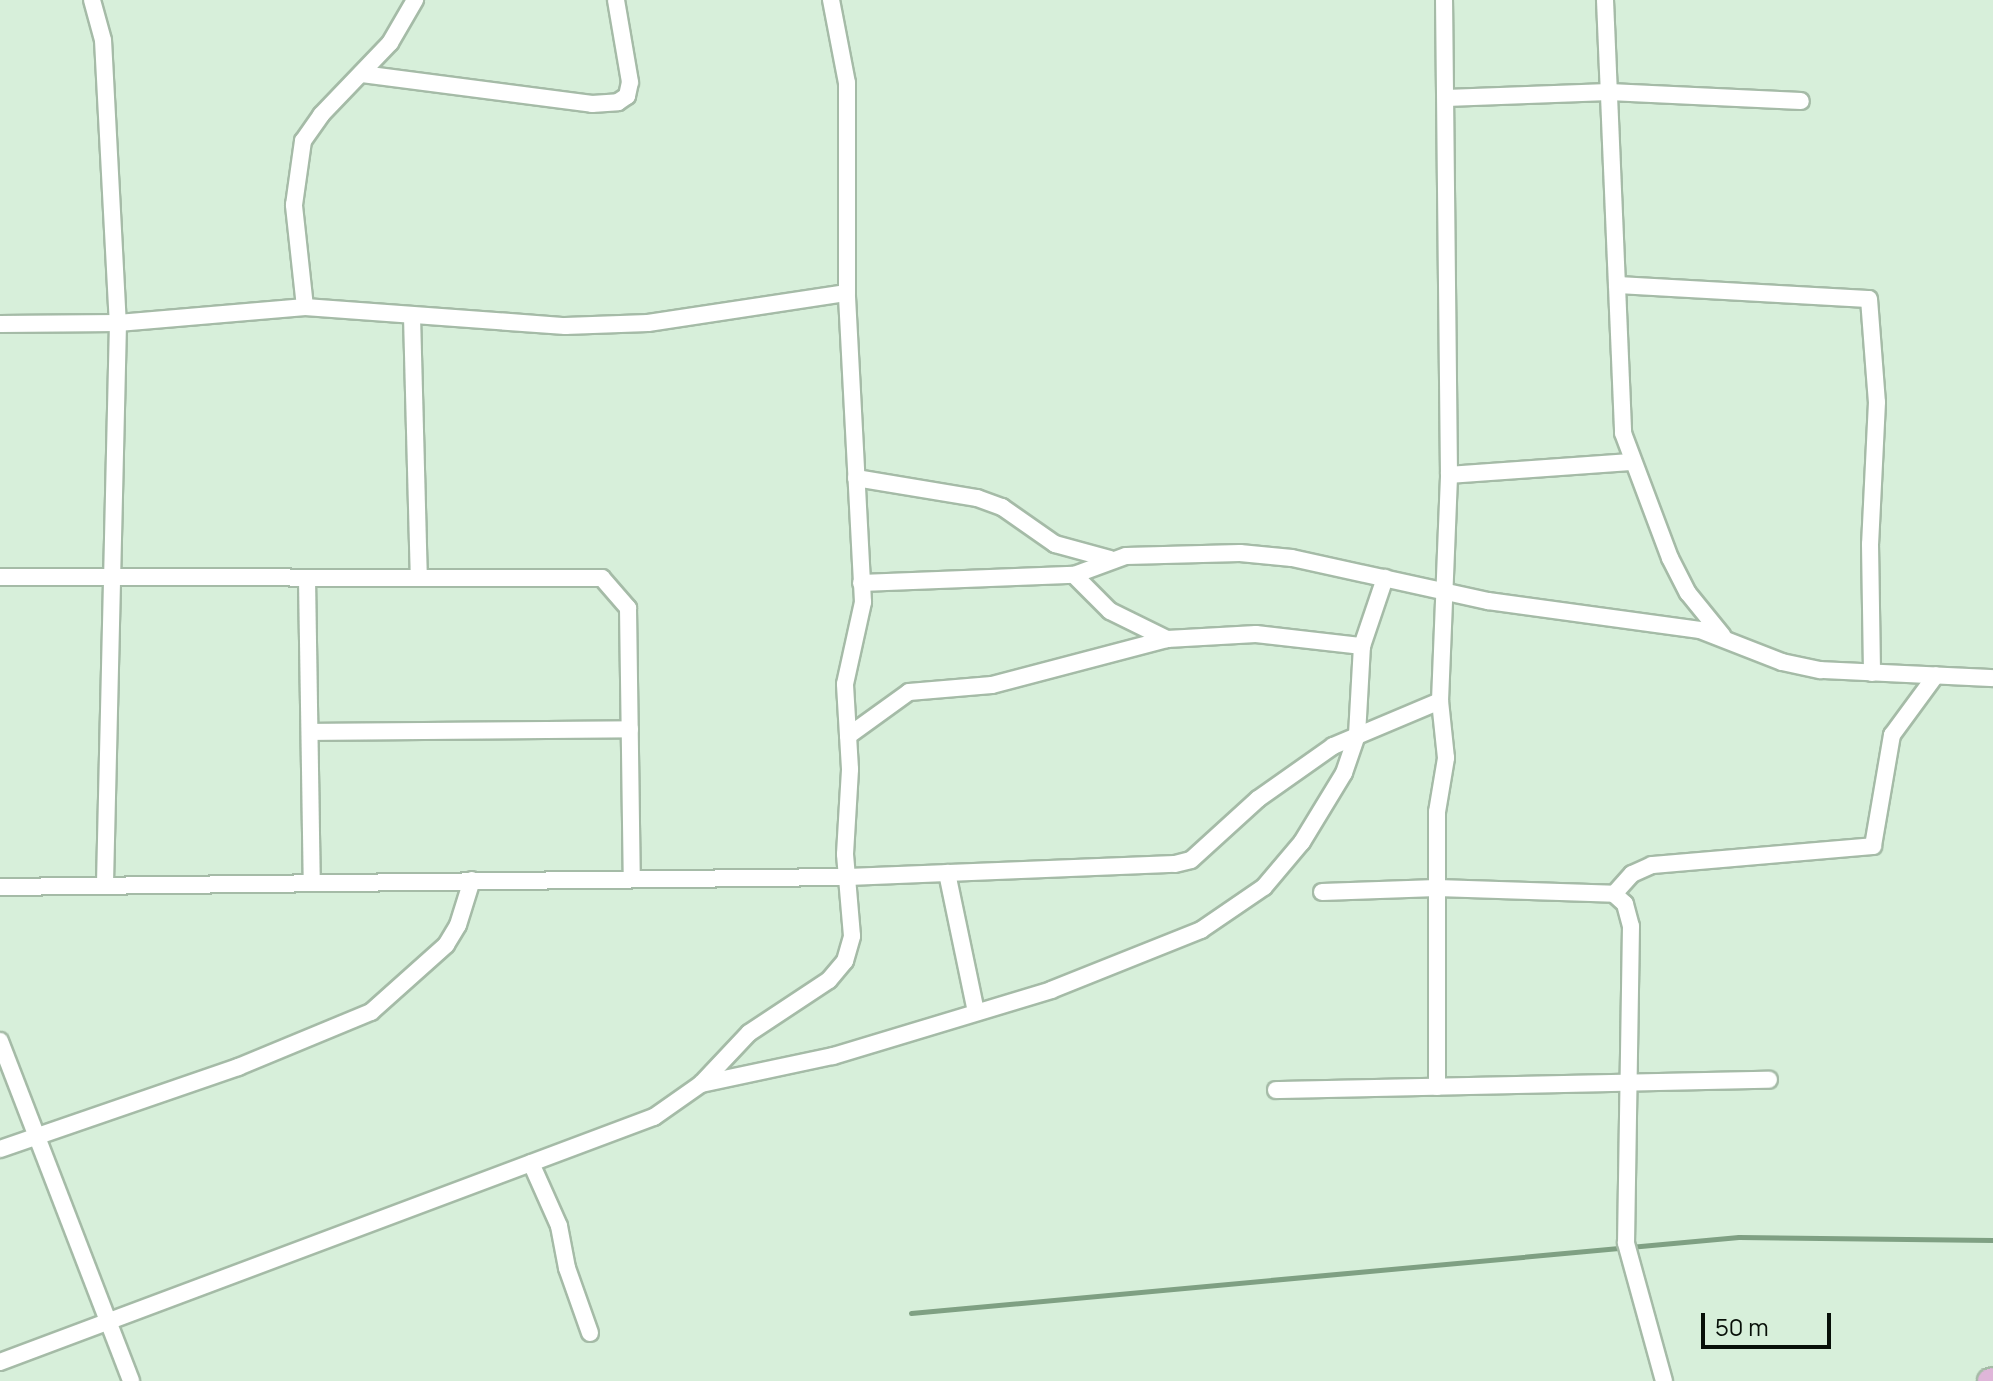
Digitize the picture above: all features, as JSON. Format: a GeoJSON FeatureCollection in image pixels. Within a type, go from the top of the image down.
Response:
{"type":"FeatureCollection","features":[{"type":"Feature","properties":{"kind":"street"},"geometry":{"type":"LineString","coordinates":[[92,0],[103,40],[118,323],[105,884]]}},
{"type":"Feature","properties":{"kind":"street"},"geometry":{"type":"LineString","coordinates":[[305,307],[294,205],[303,141],[321,115],[390,43],[415,0]]}},
{"type":"Feature","properties":{"kind":"street"},"geometry":{"type":"LineString","coordinates":[[362,74],[592,104],[618,102],[627,96],[630,82],[616,0]]}},
{"type":"Feature","properties":{"kind":"street"},"geometry":{"type":"LineString","coordinates":[[0,1362],[654,1117],[701,1084],[749,1033],[829,980],[845,961],[852,936],[848,877],[846,663],[863,602],[847,293],[847,83],[831,0]]}},
{"type":"Feature","properties":{"kind":"street"},"geometry":{"type":"LineString","coordinates":[[1437,1087],[1437,812],[1446,758],[1440,701],[1449,475],[1444,0]]}},
{"type":"Feature","properties":{"kind":"street"},"geometry":{"type":"LineString","coordinates":[[1605,0],[1623,433],[1630,462],[1688,593],[1723,636]]}},
{"type":"Feature","properties":{"kind":"street"},"geometry":{"type":"LineString","coordinates":[[1446,98],[1609,92],[1801,101]]}},
{"type":"Feature","properties":{"kind":"street"},"geometry":{"type":"LineString","coordinates":[[1617,285],[1869,299],[1877,402],[1870,544],[1872,673]]}},
{"type":"Feature","properties":{"kind":"street"},"geometry":{"type":"LineString","coordinates":[[0,324],[118,323],[305,307],[565,326],[648,323],[847,293]]}},
{"type":"Feature","properties":{"kind":"street"},"geometry":{"type":"LineString","coordinates":[[412,316],[419,575]]}},
{"type":"Feature","properties":{"kind":"street"},"geometry":{"type":"LineString","coordinates":[[1449,475],[1630,462]]}},
{"type":"Feature","properties":{"kind":"street"},"geometry":{"type":"LineString","coordinates":[[856,478],[977,498],[1002,507],[1055,544],[1110,559],[1240,553],[1446,591],[1723,636],[1782,662],[1872,673],[1993,678]]}},
{"type":"Feature","properties":{"kind":"street"},"geometry":{"type":"LineString","coordinates":[[861,583],[1074,575],[1110,559]]}},
{"type":"Feature","properties":{"kind":"street"},"geometry":{"type":"LineString","coordinates":[[0,577],[307,578],[419,575],[610,582],[628,608],[632,879]]}},
{"type":"Feature","properties":{"kind":"street"},"geometry":{"type":"LineString","coordinates":[[1074,575],[1110,611],[1167,639]]}},
{"type":"Feature","properties":{"kind":"street"},"geometry":{"type":"LineString","coordinates":[[307,578],[312,882]]}},
{"type":"Feature","properties":{"kind":"street"},"geometry":{"type":"LineString","coordinates":[[701,1084],[833,1056],[1051,990],[1201,930],[1264,887],[1309,831],[1344,773],[1357,735],[1362,646],[1385,578]]}},
{"type":"Feature","properties":{"kind":"street"},"geometry":{"type":"LineString","coordinates":[[848,736],[909,692],[1007,682],[1167,639],[1256,634],[1362,646]]}},
{"type":"Feature","properties":{"kind":"street"},"geometry":{"type":"LineString","coordinates":[[1614,894],[1632,874],[1652,865],[1873,846],[1880,830],[1884,769],[1892,735],[1936,675]]}},
{"type":"Feature","properties":{"kind":"street"},"geometry":{"type":"LineString","coordinates":[[0,887],[848,877],[1191,860],[1258,799],[1357,735],[1440,701]]}},
{"type":"Feature","properties":{"kind":"street"},"geometry":{"type":"LineString","coordinates":[[310,732],[630,729]]}},
{"type":"Feature","properties":{"kind":"street"},"geometry":{"type":"LineString","coordinates":[[947,873],[976,1012]]}},
{"type":"Feature","properties":{"kind":"street"},"geometry":{"type":"LineString","coordinates":[[0,1149],[238,1067],[371,1012],[446,945],[458,925],[472,880]]}},
{"type":"Feature","properties":{"kind":"street"},"geometry":{"type":"LineString","coordinates":[[1322,892],[1437,888],[1614,894],[1625,904],[1631,926],[1626,1243],[1664,1381]]}},
{"type":"Feature","properties":{"kind":"street"},"geometry":{"type":"LineString","coordinates":[[0,1041],[131,1381]]}},
{"type":"Feature","properties":{"kind":"street"},"geometry":{"type":"LineString","coordinates":[[1276,1090],[1769,1080]]}},
{"type":"Feature","properties":{"kind":"street"},"geometry":{"type":"LineString","coordinates":[[531,1163],[559,1226],[590,1333]]}},
{"type":"Feature","properties":{"kind":"waterway"},"geometry":{"type":"LineString","coordinates":[[911,1313],[1739,1237],[1993,1240]]}}]}
